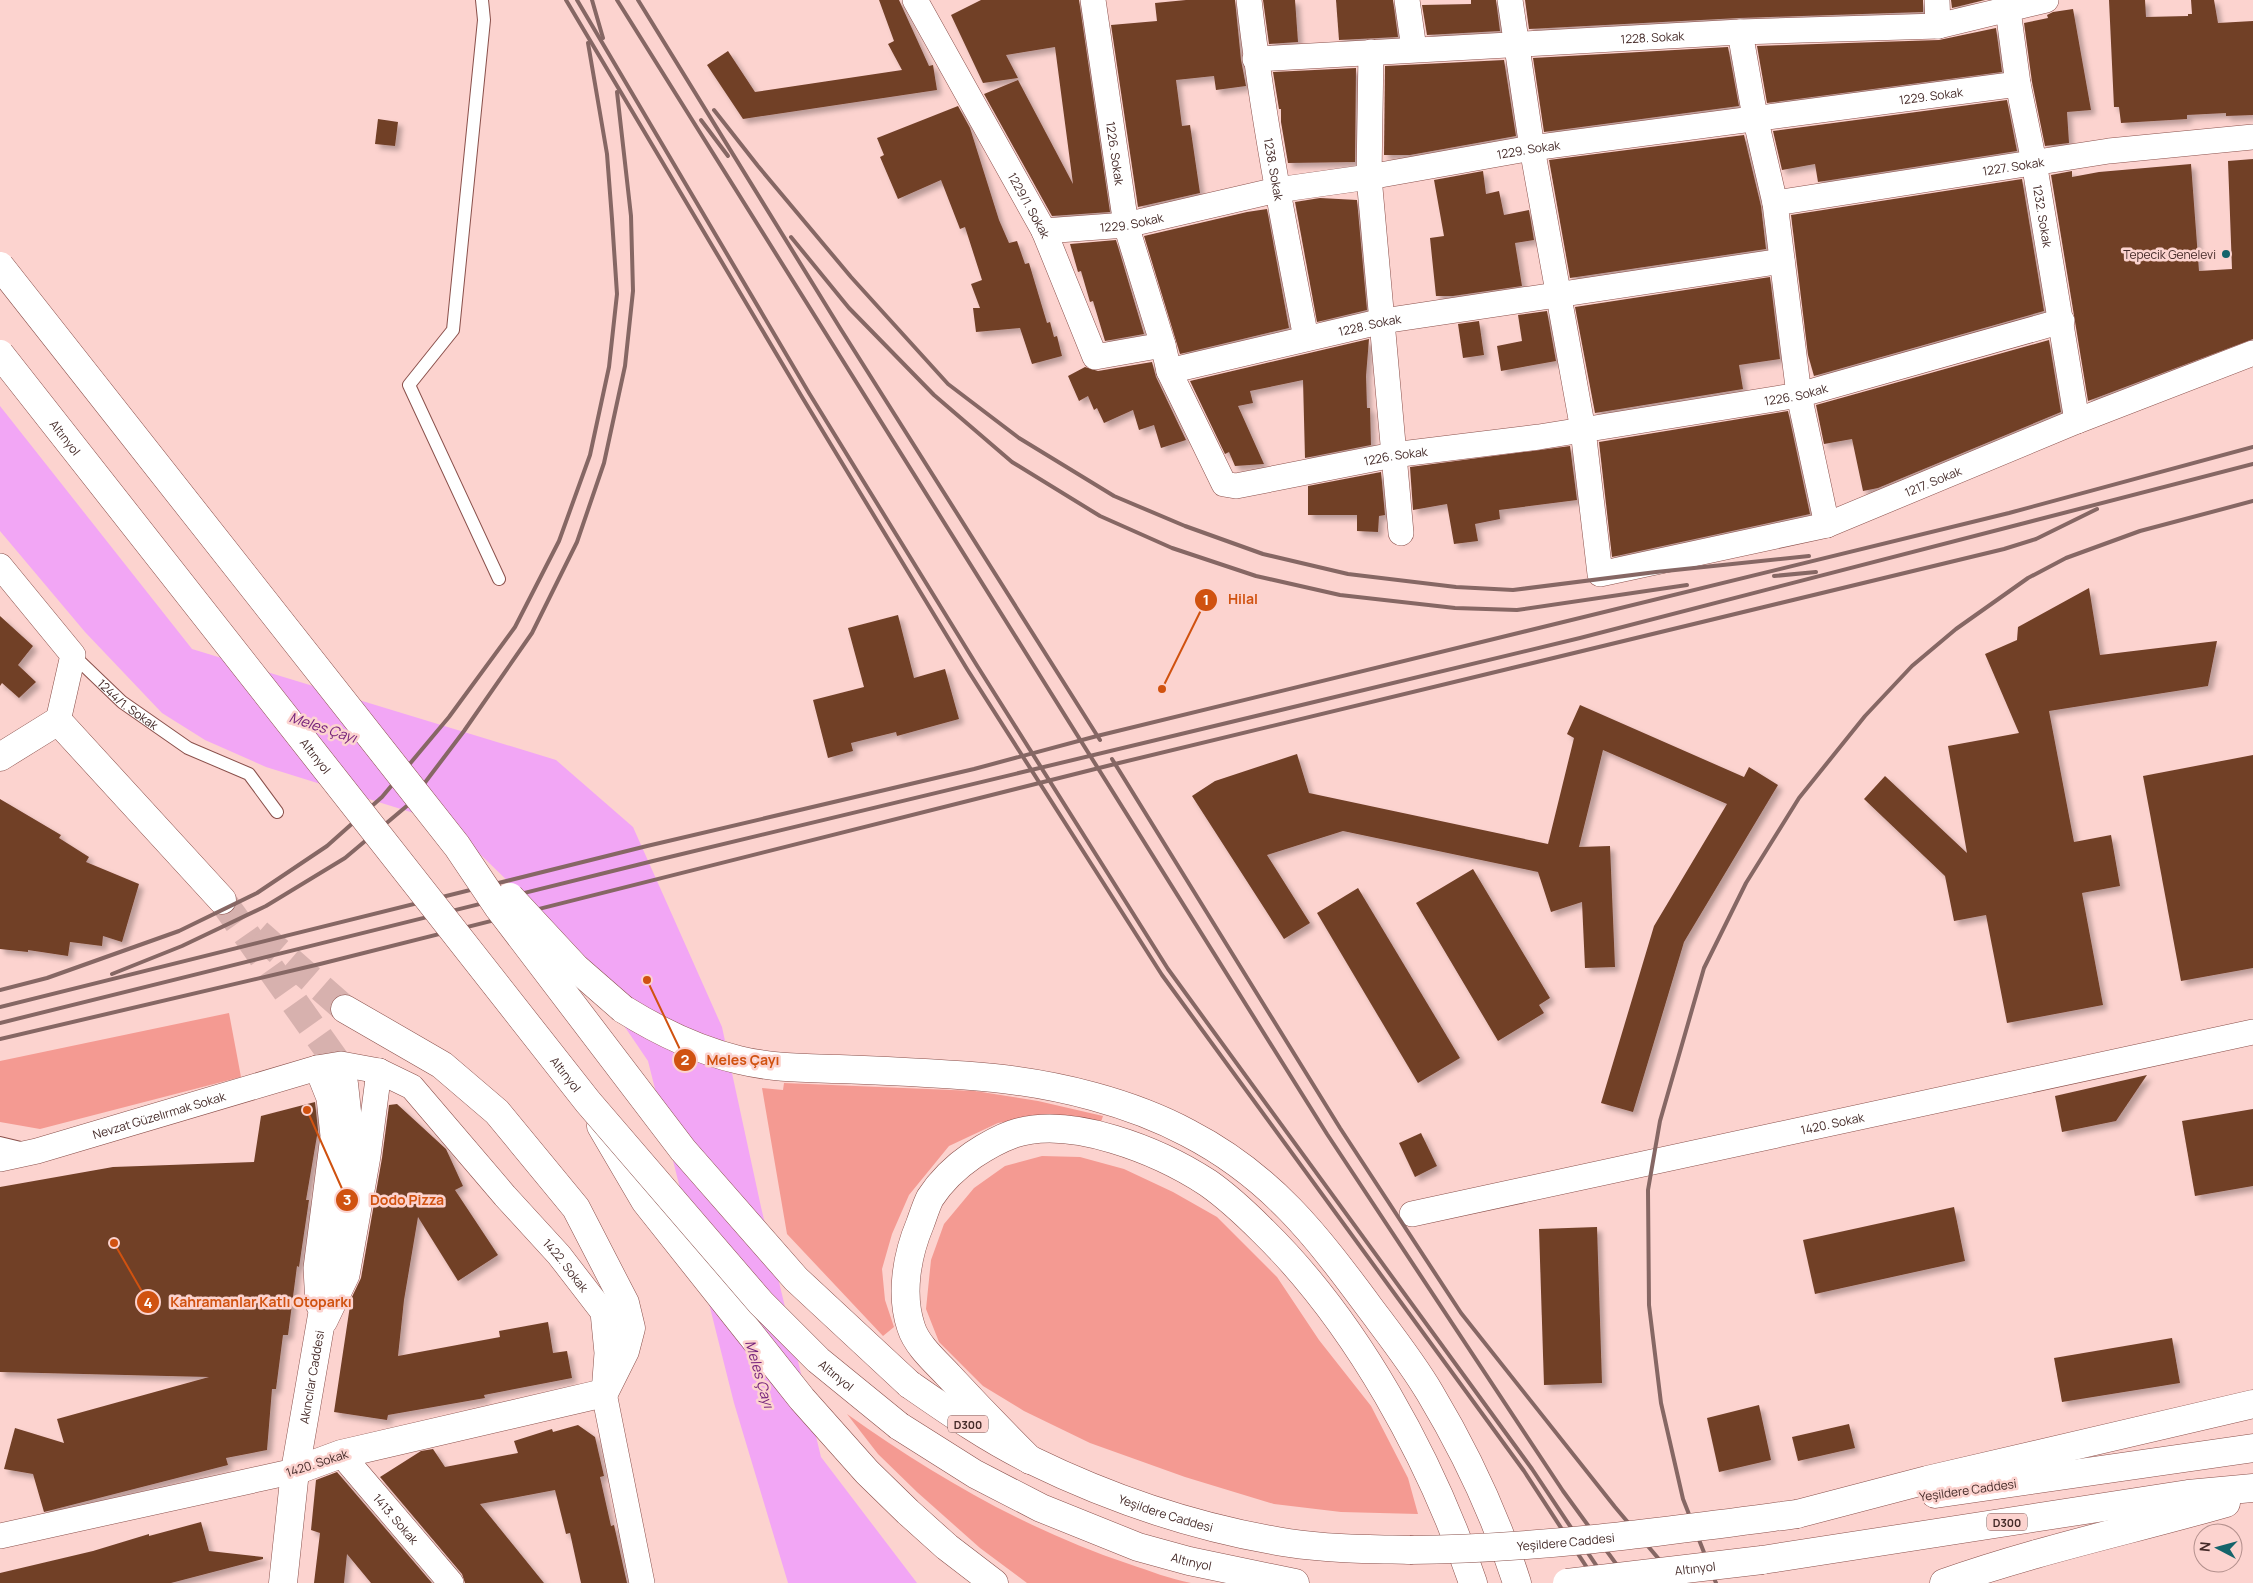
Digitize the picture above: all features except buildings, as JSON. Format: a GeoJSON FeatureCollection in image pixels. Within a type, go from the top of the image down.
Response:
{"type":"FeatureCollection","features":[{"type":"Feature","properties":{"kind":"main road"},"geometry":{"type":"LineString","coordinates":[[0,266],[457,846],[496,881],[576,968],[623,1009],[658,1031],[694,1046],[740,1060],[778,1066],[994,1078],[1091,1096],[1143,1113],[1188,1133],[1228,1157],[1262,1182],[1283,1201],[1321,1242],[1429,1391],[1468,1462],[1487,1503],[1517,1583]]}},
{"type":"Feature","properties":{"kind":"main road","name":"Altınyol"},"geometry":{"type":"LineString","coordinates":[[0,354],[588,1102],[761,1303],[818,1360],[899,1426],[975,1474],[1041,1508],[1138,1547],[1208,1565],[1295,1583]]}},
{"type":"Feature","properties":{"kind":"main road"},"geometry":{"type":"LineString","coordinates":[[0,757],[58,721],[222,900]]}},
{"type":"Feature","properties":{"kind":"main road","name":"Yeşildere Caddesi"},"geometry":{"type":"LineString","coordinates":[[457,846],[498,907],[684,1150],[796,1279],[909,1384],[975,1429],[1030,1460],[1101,1490],[1164,1513],[1290,1543],[1362,1549],[1487,1549],[1586,1541],[1797,1514],[2253,1448]]}},
{"type":"Feature","properties":{"kind":"main road"},"geometry":{"type":"LineString","coordinates":[[344,1009],[442,1065],[497,1112],[576,1208],[626,1302],[630,1328],[625,1351],[604,1393]]}},
{"type":"Feature","properties":{"kind":"main road","name":"Akıncılar Caddesi"},"geometry":{"type":"LineString","coordinates":[[283,1583],[295,1471],[351,1148],[344,1084]]}},
{"type":"Feature","properties":{"kind":"main road"},"geometry":{"type":"LineString","coordinates":[[588,1102],[645,1202],[802,1399],[867,1472],[908,1512],[947,1547],[994,1583]]}},
{"type":"Feature","properties":{"kind":"main road"},"geometry":{"type":"LineString","coordinates":[[1030,1460],[941,1367],[924,1348],[911,1328],[905,1294],[910,1248],[930,1198],[957,1166],[984,1148],[1014,1134],[1052,1129],[1088,1132],[1134,1146],[1171,1161],[1209,1184],[1243,1212],[1282,1250],[1323,1300],[1362,1356],[1405,1428],[1434,1484],[1473,1583]]}},
{"type":"Feature","properties":{"kind":"main road","name":"1420. Sokak"},"geometry":{"type":"LineString","coordinates":[[295,1471],[341,1454],[604,1393]]}},
{"type":"Feature","properties":{"kind":"main road"},"geometry":{"type":"LineString","coordinates":[[1797,1514],[1954,1473],[2253,1404]]}},
{"type":"Feature","properties":{"kind":"main road","name":"Altınyol"},"geometry":{"type":"LineString","coordinates":[[1567,1583],[1762,1560],[2188,1494],[2253,1488]]}},
{"type":"Feature","properties":{"kind":"main road"},"geometry":{"type":"LineString","coordinates":[[1944,1583],[2059,1547],[2166,1521],[2253,1495]]}},
{"type":"Feature","properties":{"kind":"street","name":"1229/1. Sokak"},"geometry":{"type":"LineString","coordinates":[[915,0],[1044,231],[1095,357],[1163,345]]}},
{"type":"Feature","properties":{"kind":"street","name":"1226. Sokak"},"geometry":{"type":"LineString","coordinates":[[1093,0],[1126,225],[1163,345],[1169,371],[1224,484],[1236,486],[1393,455],[1583,430],[1799,395],[2062,321]]}},
{"type":"Feature","properties":{"kind":"street","name":"1238. Sokak"},"geometry":{"type":"LineString","coordinates":[[1248,0],[1277,190],[1306,338]]}},
{"type":"Feature","properties":{"kind":"street"},"geometry":{"type":"LineString","coordinates":[[1407,0],[1414,49]]}},
{"type":"Feature","properties":{"kind":"street"},"geometry":{"type":"LineString","coordinates":[[1510,0],[1532,148],[1583,430]]}},
{"type":"Feature","properties":{"kind":"street"},"geometry":{"type":"LineString","coordinates":[[1937,0],[1938,26]]}},
{"type":"Feature","properties":{"kind":"street","name":"1228. Sokak"},"geometry":{"type":"LineString","coordinates":[[1256,59],[1740,32],[1938,26],[2046,0]]}},
{"type":"Feature","properties":{"kind":"street","name":"1232. Sokak"},"geometry":{"type":"LineString","coordinates":[[2008,10],[2018,84],[2062,321],[2077,421]]}},
{"type":"Feature","properties":{"kind":"street"},"geometry":{"type":"LineString","coordinates":[[1740,32],[1755,117],[1775,203],[1799,395],[1827,525]]}},
{"type":"Feature","properties":{"kind":"street"},"geometry":{"type":"LineString","coordinates":[[1371,52],[1369,177],[1401,533]]}},
{"type":"Feature","properties":{"kind":"street","name":"1229. Sokak"},"geometry":{"type":"LineString","coordinates":[[1044,231],[1126,225],[1277,190],[1369,177],[1532,148],[1755,117],[2018,84]]}},
{"type":"Feature","properties":{"kind":"street","name":"1227. Sokak"},"geometry":{"type":"LineString","coordinates":[[1775,203],[2108,151],[2253,137]]}},
{"type":"Feature","properties":{"kind":"street","name":"1228. Sokak"},"geometry":{"type":"LineString","coordinates":[[1169,371],[1383,321],[1782,261]]}},
{"type":"Feature","properties":{"kind":"street","name":"1217. Sokak"},"geometry":{"type":"LineString","coordinates":[[1583,430],[1600,574],[1827,525],[2077,421],[2253,353]]}},
{"type":"Feature","properties":{"kind":"street","name":"1244/1. Sokak"},"geometry":{"type":"LineString","coordinates":[[0,566],[73,655]]}},
{"type":"Feature","properties":{"kind":"street"},"geometry":{"type":"LineString","coordinates":[[58,721],[73,655]]}},
{"type":"Feature","properties":{"kind":"street","name":"1420. Sokak"},"geometry":{"type":"LineString","coordinates":[[1412,1214],[2253,1032]]}},
{"type":"Feature","properties":{"kind":"street","name":"1422. Sokak"},"geometry":{"type":"LineString","coordinates":[[317,1068],[341,1064],[379,1072],[412,1087],[505,1196],[559,1255],[603,1312],[607,1353],[604,1393],[642,1583]]}},
{"type":"Feature","properties":{"kind":"street"},"geometry":{"type":"LineString","coordinates":[[317,1068],[329,1098],[332,1136],[316,1268],[320,1332]]}},
{"type":"Feature","properties":{"kind":"street","name":"Nevzat Güzelırmak Sokak"},"geometry":{"type":"LineString","coordinates":[[0,1159],[37,1151],[317,1068]]}},
{"type":"Feature","properties":{"kind":"street"},"geometry":{"type":"LineString","coordinates":[[320,1332],[348,1275],[368,1156],[379,1072]]}},
{"type":"Feature","properties":{"kind":"street","name":"1413. Sokak"},"geometry":{"type":"LineString","coordinates":[[341,1454],[451,1583]]}},
{"type":"Feature","properties":{"kind":"street","name":"1420. Sokak"},"geometry":{"type":"LineString","coordinates":[[0,1536],[295,1471]]}},
{"type":"Feature","properties":{"kind":"lane"},"geometry":{"type":"LineString","coordinates":[[482,0],[484,20],[453,330],[409,385],[498,579]]}},
{"type":"Feature","properties":{"kind":"lane","name":"1244/1. Sokak"},"geometry":{"type":"LineString","coordinates":[[73,655],[122,702],[188,748],[249,774],[277,812]]}},
{"type":"Feature","properties":{"kind":"lane"},"geometry":{"type":"LineString","coordinates":[[0,1143],[37,1151]]}},
{"type":"Feature","properties":{"kind":"shaded area"},"geometry":{"type":"Polygon","coordinates":[[[229,1013],[241,1077],[40,1129],[0,1122],[0,1061],[229,1013]]]}},
{"type":"Feature","properties":{"kind":"shaded area"},"geometry":{"type":"Polygon","coordinates":[[[784,1083],[975,1091],[1038,1101],[1103,1116],[1101,1122],[1076,1117],[1049,1115],[998,1123],[949,1146],[909,1195],[892,1234],[882,1269],[885,1300],[894,1327],[883,1336],[787,1234],[762,1088],[783,1090],[784,1083]]]}},
{"type":"Feature","properties":{"kind":"shaded area"},"geometry":{"type":"Polygon","coordinates":[[[1042,1156],[1080,1157],[1124,1169],[1173,1192],[1217,1217],[1277,1277],[1319,1340],[1371,1406],[1408,1478],[1418,1514],[1341,1512],[1274,1504],[1185,1477],[1090,1443],[1024,1411],[983,1386],[939,1342],[926,1309],[931,1260],[944,1224],[974,1188],[1005,1166],[1042,1156]]]}},
{"type":"Feature","properties":{"kind":"shaded area"},"geometry":{"type":"Polygon","coordinates":[[[847,1414],[913,1459],[982,1500],[1018,1518],[1091,1550],[1160,1575],[1191,1583],[1027,1583],[980,1548],[917,1492],[878,1454],[847,1414]]]}},
{"type":"Feature","properties":{"kind":"water","name":"Meles Çayı"},"geometry":{"type":"Polygon","coordinates":[[[0,406],[192,649],[556,760],[633,827],[722,1027],[761,1207],[821,1457],[917,1583],[788,1583],[734,1403],[648,1061],[561,933],[449,824],[266,767],[205,740],[162,713],[85,632],[0,531],[0,406]]]}},
{"type":"Feature","properties":{"kind":"tunnel"},"geometry":{"type":"LineString","coordinates":[[222,900],[336,1061],[344,1084]]}},
{"type":"Feature","properties":{"kind":"tunnel"},"geometry":{"type":"LineString","coordinates":[[258,933],[345,1009]]}},
{"type":"Feature","properties":{"kind":"railway"},"geometry":{"type":"LineString","coordinates":[[566,0],[802,397],[967,669],[1162,975],[1524,1471],[1597,1583]]}},
{"type":"Feature","properties":{"kind":"railway"},"geometry":{"type":"LineString","coordinates":[[577,0],[809,393],[976,664],[1168,969],[1532,1469],[1608,1583]]}},
{"type":"Feature","properties":{"kind":"railway"},"geometry":{"type":"LineString","coordinates":[[592,0],[603,38]]}},
{"type":"Feature","properties":{"kind":"railway"},"geometry":{"type":"LineString","coordinates":[[617,0],[1327,1134],[1563,1491],[1630,1583]]}},
{"type":"Feature","properties":{"kind":"railway"},"geometry":{"type":"LineString","coordinates":[[638,0],[840,328],[1100,740]]}},
{"type":"Feature","properties":{"kind":"railway"},"geometry":{"type":"LineString","coordinates":[[0,990],[47,978],[179,931],[257,893],[327,846],[382,797],[449,717],[515,627],[559,541],[590,455],[609,367],[617,294],[607,154],[588,43]]}},
{"type":"Feature","properties":{"kind":"railway"},"geometry":{"type":"LineString","coordinates":[[112,974],[182,946],[266,906],[345,858],[408,805],[464,731],[532,633],[577,542],[604,463],[625,366],[633,291],[631,216],[617,92]]}},
{"type":"Feature","properties":{"kind":"railway"},"geometry":{"type":"LineString","coordinates":[[714,110],[851,277],[948,384],[1019,438],[1114,496],[1185,526],[1263,554],[1348,574],[1456,587],[1513,590],[1656,572],[1809,556]]}},
{"type":"Feature","properties":{"kind":"railway"},"geometry":{"type":"LineString","coordinates":[[701,120],[728,156]]}},
{"type":"Feature","properties":{"kind":"railway"},"geometry":{"type":"LineString","coordinates":[[791,237],[849,308],[934,395],[1012,462],[1100,516],[1172,548],[1256,576],[1340,595],[1455,608],[1517,610],[1687,585]]}},
{"type":"Feature","properties":{"kind":"railway"},"geometry":{"type":"LineString","coordinates":[[0,1007],[647,846],[974,769],[1097,736],[2009,513],[2253,447]]}},
{"type":"Feature","properties":{"kind":"railway"},"geometry":{"type":"LineString","coordinates":[[0,1023],[653,861],[1580,638],[2253,464]]}},
{"type":"Feature","properties":{"kind":"railway"},"geometry":{"type":"LineString","coordinates":[[1716,1583],[1683,1499],[1661,1403],[1649,1305],[1648,1190],[1660,1121],[1704,968],[1746,883],[1799,798],[1865,716],[1912,666],[1956,629],[2028,578],[2066,558],[2140,531],[2253,501]]}},
{"type":"Feature","properties":{"kind":"railway"},"geometry":{"type":"LineString","coordinates":[[0,1039],[320,964],[1115,764],[2004,549],[2036,539],[2097,509]]}},
{"type":"Feature","properties":{"kind":"railway"},"geometry":{"type":"LineString","coordinates":[[1774,576],[1816,572]]}},
{"type":"Feature","properties":{"kind":"railway"},"geometry":{"type":"LineString","coordinates":[[1112,759],[1340,1128],[1461,1313],[1615,1507],[1679,1583]]}},
{"type":"Feature","properties":{"kind":"place","name":"Tepecik Genelevi"},"geometry":{"type":"Point","coordinates":[2226,254]}},
{"type":"Feature","properties":{"kind":"place","name":"Hilal"},"geometry":{"type":"Point","coordinates":[1162,689]}},
{"type":"Feature","properties":{"kind":"place","name":"Meles Çayı"},"geometry":{"type":"Point","coordinates":[647,980]}},
{"type":"Feature","properties":{"kind":"place","name":"Dodo Pizza"},"geometry":{"type":"Point","coordinates":[307,1110]}},
{"type":"Feature","properties":{"kind":"place","name":"Kahramanlar Katlı Otoparkı"},"geometry":{"type":"Point","coordinates":[114,1243]}}]}
